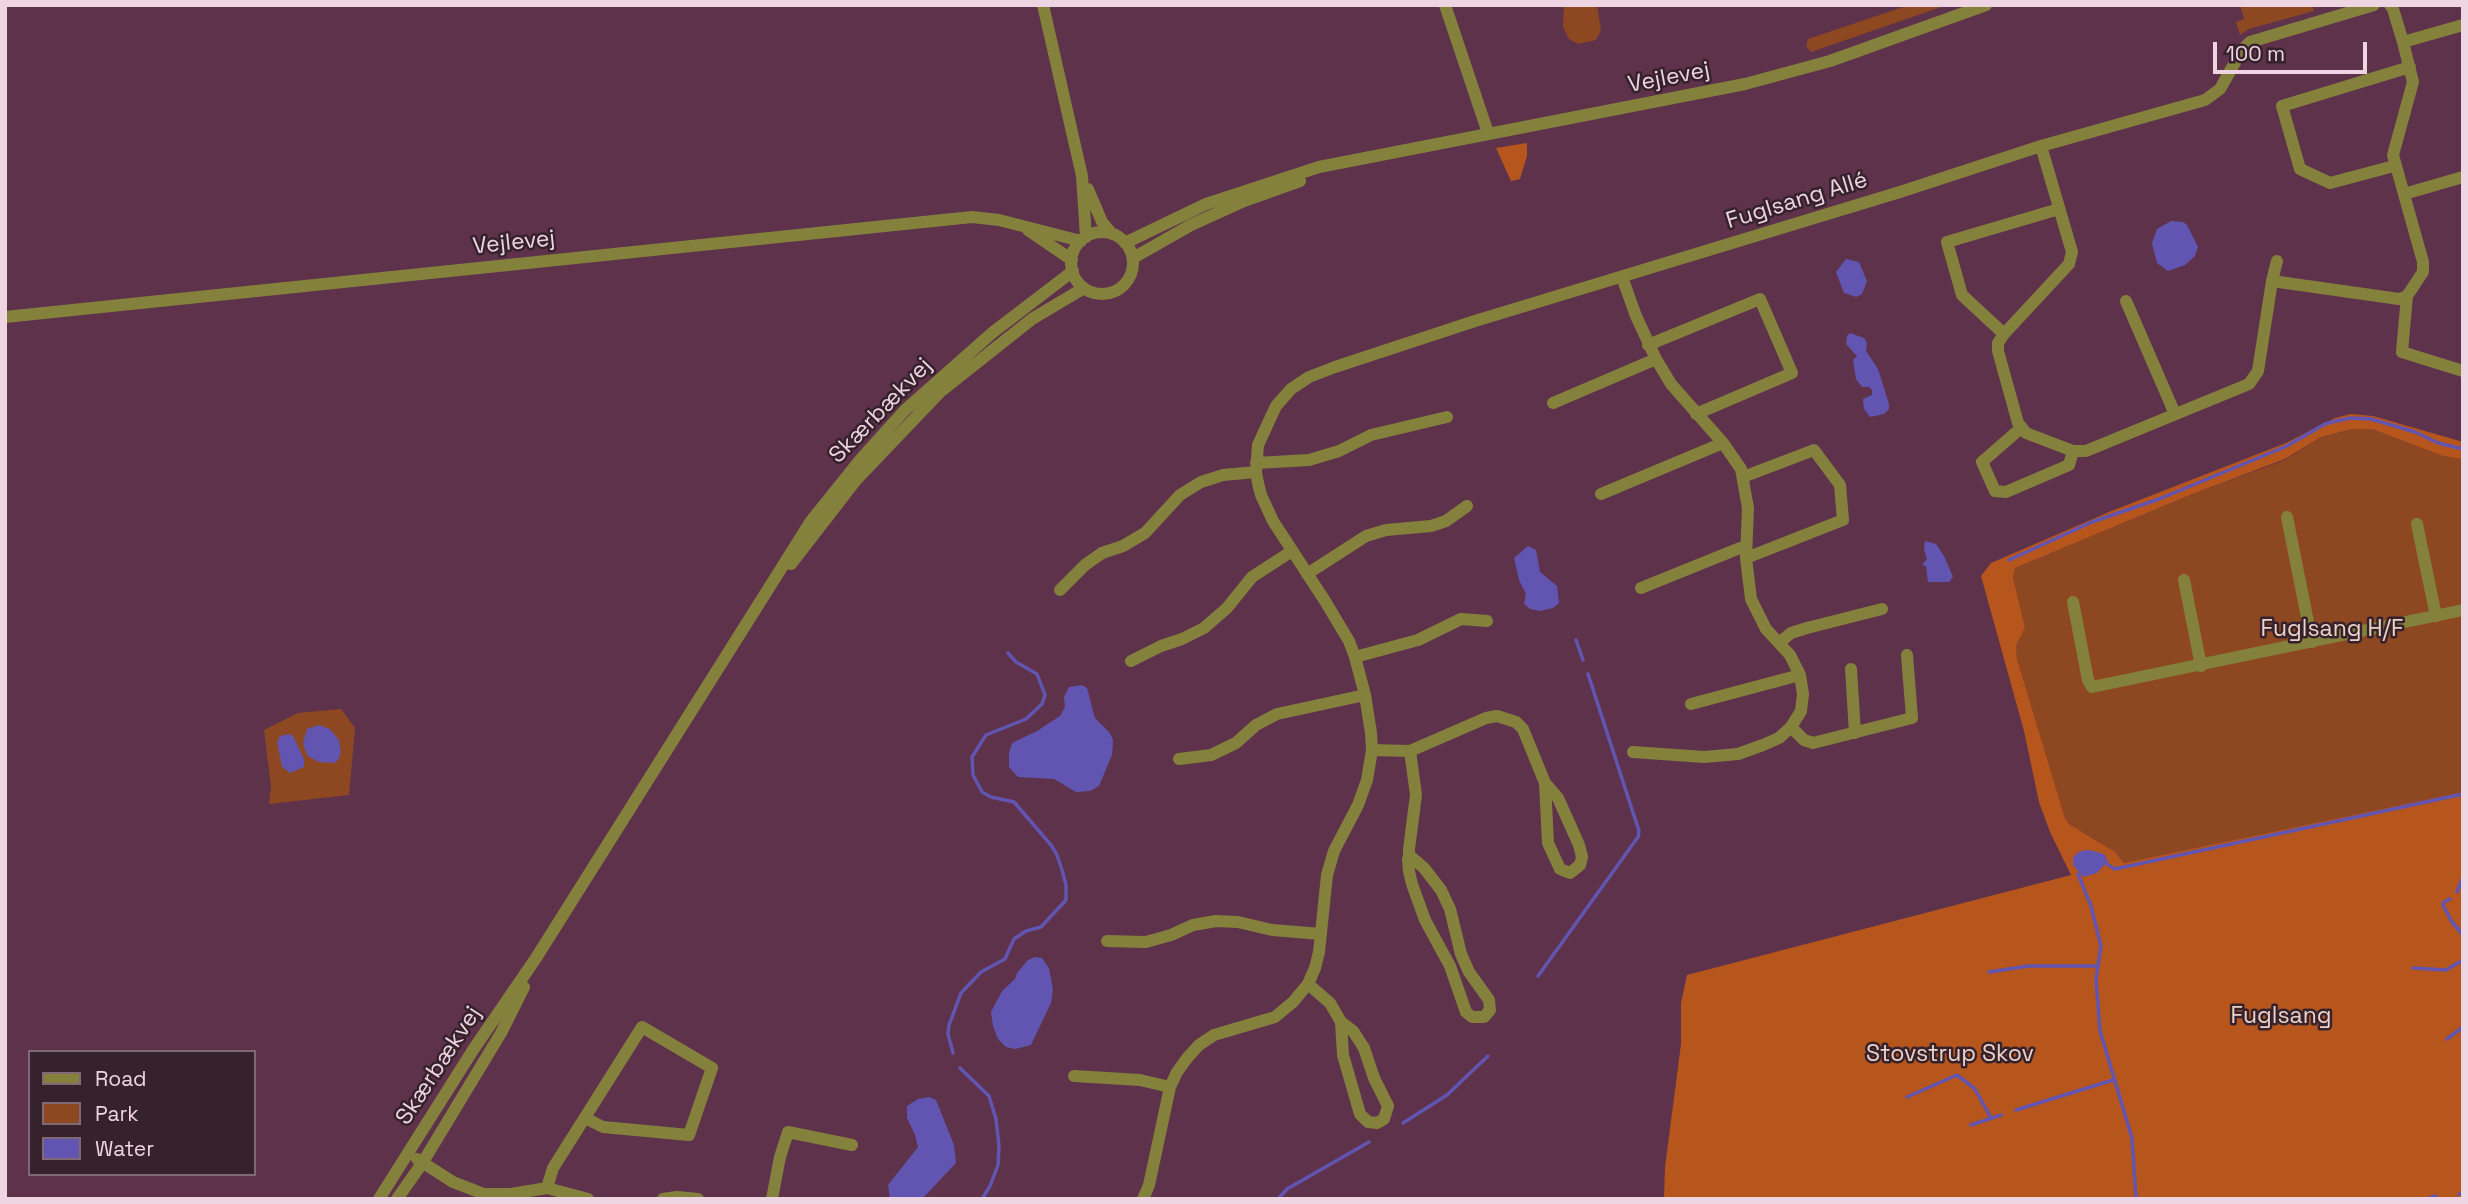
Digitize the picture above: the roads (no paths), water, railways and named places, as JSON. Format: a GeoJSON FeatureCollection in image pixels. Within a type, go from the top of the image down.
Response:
{"type":"FeatureCollection","features":[{"type":"Feature","properties":{"kind":"street"},"geometry":{"type":"LineString","coordinates":[[1043,5],[1082,176],[1102,222],[1112,234],[1125,243],[1133,258],[1130,276],[1118,289],[1101,294],[1084,288],[1072,266],[1083,239],[1082,176]]}},
{"type":"Feature","properties":{"kind":"street"},"geometry":{"type":"LineString","coordinates":[[1445,5],[1488,133]]}},
{"type":"Feature","properties":{"kind":"street","name":"Vejlevej"},"geometry":{"type":"LineString","coordinates":[[1125,243],[1219,200],[1319,167],[1745,84],[1830,61],[1986,5]]}},
{"type":"Feature","properties":{"kind":"street","name":"Fuglsang Allé"},"geometry":{"type":"LineString","coordinates":[[1256,467],[1258,445],[1276,406],[1291,389],[1309,377],[1475,321],[2041,146],[2205,100],[2220,89],[2250,42],[2374,5]]}},
{"type":"Feature","properties":{"kind":"street"},"geometry":{"type":"LineString","coordinates":[[2390,5],[2413,82],[2393,155],[2394,166],[2423,262],[2423,272],[2407,296],[2402,352],[2463,371]]}},
{"type":"Feature","properties":{"kind":"street"},"geometry":{"type":"LineString","coordinates":[[2403,42],[2463,24]]}},
{"type":"Feature","properties":{"kind":"street"},"geometry":{"type":"LineString","coordinates":[[2394,166],[2330,183],[2300,169],[2282,106],[2410,67]]}},
{"type":"Feature","properties":{"kind":"street"},"geometry":{"type":"LineString","coordinates":[[2041,146],[2072,253],[2069,264],[1998,343],[2021,428],[2026,433],[2073,451],[2086,451],[2249,383],[2259,371],[2277,261]]}},
{"type":"Feature","properties":{"kind":"street","name":"Vejlevej"},"geometry":{"type":"LineString","coordinates":[[1133,258],[1191,225],[1244,201],[1343,168],[1353,161]]}},
{"type":"Feature","properties":{"kind":"street"},"geometry":{"type":"LineString","coordinates":[[2404,194],[2463,177]]}},
{"type":"Feature","properties":{"kind":"street"},"geometry":{"type":"LineString","coordinates":[[2004,334],[1962,295],[1947,242],[2059,209]]}},
{"type":"Feature","properties":{"kind":"street","name":"Vejlevej"},"geometry":{"type":"LineString","coordinates":[[5,317],[972,217],[999,220],[1083,239]]}},
{"type":"Feature","properties":{"kind":"street","name":"Vejlevej"},"geometry":{"type":"LineString","coordinates":[[1026,228],[1072,266]]}},
{"type":"Feature","properties":{"kind":"street"},"geometry":{"type":"LineString","coordinates":[[1083,239],[1099,233],[1112,234]]}},
{"type":"Feature","properties":{"kind":"street","name":"Skærbækvej"},"geometry":{"type":"LineString","coordinates":[[379,1199],[473,1050],[536,958],[755,611],[760,598],[811,521],[905,410],[1072,266]]}},
{"type":"Feature","properties":{"kind":"street"},"geometry":{"type":"LineString","coordinates":[[1622,277],[1648,345],[1671,384],[1737,460],[1748,508],[1746,553],[1751,599],[1766,629],[1790,655],[1800,675],[1803,694],[1801,711],[1791,727],[1779,738],[1738,754],[1704,757],[1633,752]]}},
{"type":"Feature","properties":{"kind":"street"},"geometry":{"type":"LineString","coordinates":[[2272,281],[2399,299],[2407,296]]}},
{"type":"Feature","properties":{"kind":"street","name":"Skærbækvej"},"geometry":{"type":"LineString","coordinates":[[755,611],[765,602],[833,507],[913,418],[997,345],[1042,312],[1084,288]]}},
{"type":"Feature","properties":{"kind":"street"},"geometry":{"type":"LineString","coordinates":[[1648,345],[1760,299],[1793,373],[1696,414]]}},
{"type":"Feature","properties":{"kind":"street"},"geometry":{"type":"LineString","coordinates":[[2126,301],[2175,414]]}},
{"type":"Feature","properties":{"kind":"street"},"geometry":{"type":"LineString","coordinates":[[1553,403],[1656,359]]}},
{"type":"Feature","properties":{"kind":"street"},"geometry":{"type":"LineString","coordinates":[[1060,590],[1085,565],[1102,553],[1123,546],[1145,533],[1181,495],[1201,482],[1256,467],[1309,460],[1339,451],[1371,435],[1447,418]]}},
{"type":"Feature","properties":{"kind":"street"},"geometry":{"type":"LineString","coordinates":[[2021,428],[1982,462],[1994,491],[2006,492],[2069,465],[2073,451]]}},
{"type":"Feature","properties":{"kind":"street"},"geometry":{"type":"LineString","coordinates":[[1601,494],[1723,443]]}},
{"type":"Feature","properties":{"kind":"street"},"geometry":{"type":"LineString","coordinates":[[1743,477],[1814,450],[1840,485],[1843,520],[1746,553]]}},
{"type":"Feature","properties":{"kind":"street"},"geometry":{"type":"LineString","coordinates":[[1143,1199],[1149,1185],[1170,1087],[1177,1072],[1199,1045],[1232,1028],[1275,1017],[1293,1002],[1308,984],[1315,968],[1331,863],[1343,830],[1358,805],[1367,780],[1372,750],[1365,695],[1349,641],[1273,520],[1261,495],[1256,467]]}},
{"type":"Feature","properties":{"kind":"street"},"geometry":{"type":"LineString","coordinates":[[1307,574],[1366,536],[1386,530],[1438,524],[1467,506]]}},
{"type":"Feature","properties":{"kind":"street"},"geometry":{"type":"LineString","coordinates":[[2287,517],[2312,642]]}},
{"type":"Feature","properties":{"kind":"street"},"geometry":{"type":"LineString","coordinates":[[2417,524],[2437,616]]}},
{"type":"Feature","properties":{"kind":"street"},"geometry":{"type":"LineString","coordinates":[[1641,588],[1740,548],[1746,553]]}},
{"type":"Feature","properties":{"kind":"street"},"geometry":{"type":"LineString","coordinates":[[1131,662],[1204,628],[1227,608],[1252,577],[1292,551]]}},
{"type":"Feature","properties":{"kind":"street"},"geometry":{"type":"LineString","coordinates":[[2184,580],[2201,666]]}},
{"type":"Feature","properties":{"kind":"street"},"geometry":{"type":"LineString","coordinates":[[2073,602],[2088,680],[2092,687],[2463,610]]}},
{"type":"Feature","properties":{"kind":"street"},"geometry":{"type":"LineString","coordinates":[[1779,643],[1791,633],[1882,608]]}},
{"type":"Feature","properties":{"kind":"street"},"geometry":{"type":"LineString","coordinates":[[1355,657],[1418,640],[1461,619],[1487,621]]}},
{"type":"Feature","properties":{"kind":"street"},"geometry":{"type":"LineString","coordinates":[[1791,727],[1804,740],[1813,743],[1912,718],[1907,655]]}},
{"type":"Feature","properties":{"kind":"street"},"geometry":{"type":"LineString","coordinates":[[1851,669],[1855,733]]}},
{"type":"Feature","properties":{"kind":"street"},"geometry":{"type":"LineString","coordinates":[[1691,704],[1800,675]]}},
{"type":"Feature","properties":{"kind":"street"},"geometry":{"type":"LineString","coordinates":[[1178,760],[1211,755],[1236,743],[1256,725],[1277,714],[1365,695]]}},
{"type":"Feature","properties":{"kind":"street"},"geometry":{"type":"LineString","coordinates":[[1372,750],[1410,751],[1486,718],[1505,717],[1516,722],[1523,729],[1545,783],[1558,798],[1579,845],[1582,857],[1580,865],[1570,873],[1560,869],[1548,843],[1545,783]]}},
{"type":"Feature","properties":{"kind":"street"},"geometry":{"type":"LineString","coordinates":[[1409,855],[1424,868],[1441,890],[1450,909],[1469,972],[1489,1000],[1490,1010],[1484,1017],[1472,1017],[1466,1012],[1454,974],[1424,920],[1412,884],[1409,855],[1416,795],[1410,751]]}},
{"type":"Feature","properties":{"kind":"street"},"geometry":{"type":"LineString","coordinates":[[1107,940],[1146,942],[1193,925],[1216,921],[1321,934]]}},
{"type":"Feature","properties":{"kind":"street"},"geometry":{"type":"LineString","coordinates":[[1434,939],[1454,929]]}},
{"type":"Feature","properties":{"kind":"street","name":"Skærbækvej"},"geometry":{"type":"LineString","coordinates":[[397,1199],[501,1033],[536,958]]}},
{"type":"Feature","properties":{"kind":"street"},"geometry":{"type":"LineString","coordinates":[[1308,984],[1330,1003],[1340,1022],[1343,1055],[1360,1114],[1368,1122],[1377,1123],[1384,1119],[1388,1106],[1374,1078],[1364,1048],[1353,1031],[1340,1022]]}},
{"type":"Feature","properties":{"kind":"street"},"geometry":{"type":"LineString","coordinates":[[547,1188],[553,1168],[642,1027],[712,1068],[689,1135],[603,1127],[585,1118]]}},
{"type":"Feature","properties":{"kind":"street"},"geometry":{"type":"LineString","coordinates":[[1074,1076],[1140,1080],[1170,1087]]}},
{"type":"Feature","properties":{"kind":"street"},"geometry":{"type":"LineString","coordinates":[[772,1199],[788,1132],[852,1145]]}},
{"type":"Feature","properties":{"kind":"street"},"geometry":{"type":"LineString","coordinates":[[408,1153],[453,1182],[483,1196],[547,1188],[588,1199]]}},
{"type":"Feature","properties":{"kind":"street"},"geometry":{"type":"LineString","coordinates":[[663,1199],[698,1199]]}},
{"type":"Feature","properties":{"kind":"water"},"geometry":{"type":"Polygon","coordinates":[[[2171,221],[2187,225],[2198,247],[2195,256],[2185,265],[2168,271],[2157,263],[2152,243],[2157,229],[2171,221]]]}},
{"type":"Feature","properties":{"kind":"water"},"geometry":{"type":"Polygon","coordinates":[[[1846,259],[1859,262],[1867,281],[1862,294],[1856,297],[1844,293],[1836,272],[1846,259]]]}},
{"type":"Feature","properties":{"kind":"water"},"geometry":{"type":"Polygon","coordinates":[[[1850,333],[1864,338],[1867,343],[1866,351],[1878,369],[1889,404],[1889,409],[1884,414],[1870,417],[1864,409],[1863,399],[1872,395],[1872,390],[1862,387],[1856,379],[1853,360],[1857,356],[1846,344],[1850,333]]]}},
{"type":"Feature","properties":{"kind":"water"},"geometry":{"type":"Polygon","coordinates":[[[1925,541],[1936,544],[1944,556],[1953,577],[1949,582],[1928,582],[1926,566],[1922,565],[1927,559],[1925,541]]]}},
{"type":"Feature","properties":{"kind":"water"},"geometry":{"type":"Polygon","coordinates":[[[1528,546],[1536,550],[1540,572],[1557,586],[1559,603],[1553,608],[1540,611],[1530,609],[1524,604],[1526,594],[1519,580],[1514,558],[1528,546]]]}},
{"type":"Feature","properties":{"kind":"water"},"geometry":{"type":"Polygon","coordinates":[[[1082,685],[1087,688],[1095,718],[1110,733],[1113,740],[1112,755],[1099,786],[1090,791],[1076,792],[1054,779],[1018,777],[1009,767],[1012,743],[1060,716],[1065,707],[1064,697],[1069,687],[1082,685]]]}},
{"type":"Feature","properties":{"kind":"water"},"geometry":{"type":"Polygon","coordinates":[[[319,725],[330,729],[339,740],[341,752],[334,763],[319,762],[308,756],[305,750],[303,743],[307,729],[319,725]]]}},
{"type":"Feature","properties":{"kind":"water"},"geometry":{"type":"Polygon","coordinates":[[[280,736],[293,736],[304,759],[304,767],[290,773],[282,767],[277,742],[280,736]]]}},
{"type":"Feature","properties":{"kind":"water"},"geometry":{"type":"Polygon","coordinates":[[[2090,850],[2104,854],[2108,861],[2097,873],[2083,877],[2073,865],[2073,857],[2080,851],[2090,850]]]}},
{"type":"Feature","properties":{"kind":"water"},"geometry":{"type":"Polygon","coordinates":[[[1042,958],[1049,968],[1053,990],[1051,1003],[1031,1045],[1015,1049],[1006,1047],[998,1039],[991,1012],[1002,991],[1015,979],[1028,960],[1042,958]]]}},
{"type":"Feature","properties":{"kind":"water"},"geometry":{"type":"Polygon","coordinates":[[[929,1097],[936,1100],[954,1145],[956,1163],[922,1199],[890,1199],[888,1185],[918,1147],[907,1118],[907,1106],[918,1099],[929,1097]]]}},
{"type":"Feature","properties":{"kind":"waterway"},"geometry":{"type":"LineString","coordinates":[[2009,560],[2092,522],[2159,499],[2287,446],[2325,424],[2336,421],[2351,418],[2371,419],[2463,449]]}},
{"type":"Feature","properties":{"kind":"waterway"},"geometry":{"type":"LineString","coordinates":[[1576,640],[1583,660]]}},
{"type":"Feature","properties":{"kind":"waterway"},"geometry":{"type":"LineString","coordinates":[[953,1053],[948,1034],[949,1025],[961,993],[981,972],[1005,959],[1014,939],[1026,931],[1041,927],[1066,900],[1062,870],[1051,845],[1014,802],[982,792],[973,775],[972,757],[986,735],[1026,719],[1042,704],[1045,695],[1037,674],[1016,662],[1008,653]]}},
{"type":"Feature","properties":{"kind":"waterway"},"geometry":{"type":"LineString","coordinates":[[1538,976],[1638,837],[1639,831],[1588,674]]}},
{"type":"Feature","properties":{"kind":"waterway"},"geometry":{"type":"LineString","coordinates":[[2107,864],[2115,869],[2463,794]]}},
{"type":"Feature","properties":{"kind":"waterway"},"geometry":{"type":"LineString","coordinates":[[2078,874],[2091,906],[2101,946],[2096,979],[2100,1031],[2132,1138],[2136,1199]]}},
{"type":"Feature","properties":{"kind":"waterway"},"geometry":{"type":"LineString","coordinates":[[2457,892],[2463,877]]}},
{"type":"Feature","properties":{"kind":"waterway"},"geometry":{"type":"LineString","coordinates":[[2450,899],[2443,905],[2463,935]]}},
{"type":"Feature","properties":{"kind":"waterway"},"geometry":{"type":"LineString","coordinates":[[2413,968],[2446,970],[2463,960]]}},
{"type":"Feature","properties":{"kind":"waterway"},"geometry":{"type":"LineString","coordinates":[[1989,972],[2028,966],[2098,966]]}},
{"type":"Feature","properties":{"kind":"waterway"},"geometry":{"type":"LineString","coordinates":[[2447,1039],[2463,1027]]}},
{"type":"Feature","properties":{"kind":"waterway"},"geometry":{"type":"LineString","coordinates":[[1403,1123],[1447,1095],[1488,1056]]}},
{"type":"Feature","properties":{"kind":"waterway"},"geometry":{"type":"LineString","coordinates":[[960,1068],[989,1096],[996,1119],[998,1165],[982,1199]]}},
{"type":"Feature","properties":{"kind":"waterway"},"geometry":{"type":"LineString","coordinates":[[1907,1097],[1957,1075],[1975,1089],[1991,1118]]}},
{"type":"Feature","properties":{"kind":"waterway"},"geometry":{"type":"LineString","coordinates":[[2016,1110],[2113,1080]]}},
{"type":"Feature","properties":{"kind":"waterway"},"geometry":{"type":"LineString","coordinates":[[1971,1125],[2001,1115]]}},
{"type":"Feature","properties":{"kind":"waterway"},"geometry":{"type":"LineString","coordinates":[[1278,1199],[1287,1189],[1369,1142]]}},
{"type":"Feature","properties":{"kind":"waterway"},"geometry":{"type":"LineString","coordinates":[[2426,1199],[2436,1196]]}},
{"type":"Feature","properties":{"kind":"waterway"},"geometry":{"type":"LineString","coordinates":[[2371,1199],[2385,1199]]}},
{"type":"Feature","properties":{"kind":"waterway"},"geometry":{"type":"LineString","coordinates":[[2403,1199],[2411,1199]]}},
{"type":"Feature","properties":{"kind":"park label","name":"Fuglsang H/F"},"geometry":{"type":"Point","coordinates":[2332,630]}},
{"type":"Feature","properties":{"kind":"park label","name":"Fuglsang"},"geometry":{"type":"Point","coordinates":[2281,1017]}},
{"type":"Feature","properties":{"kind":"park label","name":"Stovstrup Skov"},"geometry":{"type":"Point","coordinates":[1950,1055]}}]}
